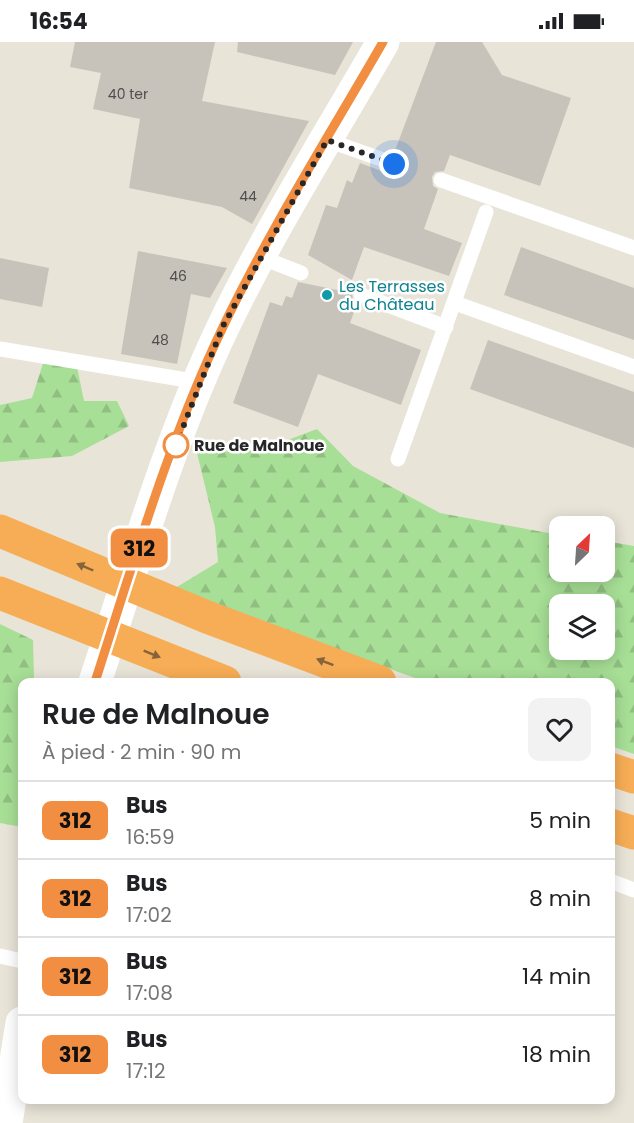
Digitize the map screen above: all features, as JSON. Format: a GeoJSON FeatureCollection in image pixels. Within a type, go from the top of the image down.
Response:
{"type":"FeatureCollection","features":[{"type":"Feature","properties":{"kind":"highway"},"geometry":{"type":"LineString","coordinates":[[0,531],[207,617],[369,678]]}},
{"type":"Feature","properties":{"kind":"highway"},"geometry":{"type":"LineString","coordinates":[[0,593],[215,678]]}},
{"type":"Feature","properties":{"kind":"highway"},"geometry":{"type":"LineString","coordinates":[[615,771],[634,777]]}},
{"type":"Feature","properties":{"kind":"highway"},"geometry":{"type":"LineString","coordinates":[[615,827],[634,833]]}},
{"type":"Feature","properties":{"kind":"main road"},"geometry":{"type":"LineString","coordinates":[[97,678],[138,549],[199,382],[223,326],[383,42]]}},
{"type":"Feature","properties":{"kind":"main road"},"geometry":{"type":"LineString","coordinates":[[6,1123],[18,1048]]}},
{"type":"Feature","properties":{"kind":"lane"},"geometry":{"type":"LineString","coordinates":[[327,140],[394,164]]}},
{"type":"Feature","properties":{"kind":"lane"},"geometry":{"type":"LineString","coordinates":[[441,180],[634,248]]}},
{"type":"Feature","properties":{"kind":"lane"},"geometry":{"type":"LineString","coordinates":[[398,459],[486,212]]}},
{"type":"Feature","properties":{"kind":"lane"},"geometry":{"type":"LineString","coordinates":[[260,257],[301,273]]}},
{"type":"Feature","properties":{"kind":"lane"},"geometry":{"type":"LineString","coordinates":[[360,295],[446,327]]}},
{"type":"Feature","properties":{"kind":"lane"},"geometry":{"type":"LineString","coordinates":[[455,303],[634,367]]}},
{"type":"Feature","properties":{"kind":"lane"},"geometry":{"type":"LineString","coordinates":[[0,349],[199,382]]}},
{"type":"Feature","properties":{"kind":"lane"},"geometry":{"type":"LineString","coordinates":[[615,883],[634,890]]}},
{"type":"Feature","properties":{"kind":"lane"},"geometry":{"type":"LineString","coordinates":[[0,956],[18,960]]}},
{"type":"Feature","properties":{"kind":"green space"},"geometry":{"type":"Polygon","coordinates":[[[46,354],[76,362],[84,401],[117,401],[129,426],[72,456],[0,462],[0,405],[32,398],[46,354]]]}},
{"type":"Feature","properties":{"kind":"green space"},"geometry":{"type":"Polygon","coordinates":[[[317,429],[353,466],[440,513],[549,533],[549,582],[615,582],[615,543],[634,546],[634,754],[615,747],[615,678],[415,678],[172,590],[218,562],[215,527],[197,453],[261,450],[317,429]]]}},
{"type":"Feature","properties":{"kind":"green space"},"geometry":{"type":"Polygon","coordinates":[[[0,624],[33,640],[34,678],[18,678],[18,826],[0,823],[0,624]]]}},
{"type":"Feature","properties":{"kind":"building"},"geometry":{"type":"Polygon","coordinates":[[[75,42],[215,42],[202,101],[309,121],[252,224],[222,207],[129,188],[140,119],[93,109],[101,73],[70,67],[75,42]]]}},
{"type":"Feature","properties":{"kind":"building"},"geometry":{"type":"Polygon","coordinates":[[[238,42],[353,42],[335,75],[237,52],[238,42]]]}},
{"type":"Feature","properties":{"kind":"building"},"geometry":{"type":"Polygon","coordinates":[[[436,42],[482,42],[502,75],[571,98],[540,186],[450,155],[444,171],[435,172],[432,177],[433,186],[438,189],[424,229],[462,243],[449,276],[364,247],[352,280],[308,255],[326,205],[337,208],[347,180],[352,183],[360,163],[387,173],[397,173],[404,168],[403,158],[394,153],[436,42]]]}},
{"type":"Feature","properties":{"kind":"building"},"geometry":{"type":"Polygon","coordinates":[[[521,247],[634,288],[634,340],[504,295],[521,247]]]}},
{"type":"Feature","properties":{"kind":"building"},"geometry":{"type":"Polygon","coordinates":[[[138,251],[227,268],[210,298],[191,294],[177,364],[121,354],[138,251]]]}},
{"type":"Feature","properties":{"kind":"building"},"geometry":{"type":"Polygon","coordinates":[[[0,258],[49,268],[42,307],[0,299],[0,258]]]}},
{"type":"Feature","properties":{"kind":"building"},"geometry":{"type":"Polygon","coordinates":[[[298,282],[352,293],[353,301],[357,304],[350,323],[421,350],[401,405],[318,374],[298,427],[233,403],[270,302],[282,306],[286,296],[292,298],[298,282]]]}},
{"type":"Feature","properties":{"kind":"building"},"geometry":{"type":"Polygon","coordinates":[[[488,340],[634,392],[634,448],[470,389],[488,340]]]}},
{"type":"Feature","properties":{"kind":"bus line","name":"312"},"geometry":{"type":"LineString","coordinates":[[96,678],[138,549],[206,363],[258,260],[383,42]]}},
{"type":"Feature","properties":{"kind":"place","name":"Les Terrasses du Château"},"geometry":{"type":"Point","coordinates":[327,295]}},
{"type":"Feature","properties":{"kind":"place","name":"Rue de Malnoue"},"geometry":{"type":"Point","coordinates":[176,445]}},
{"type":"Feature","properties":{"kind":"route"},"geometry":{"type":"LineString","coordinates":[[176,445],[206,363],[223,326],[327,140],[394,164]]}}]}
